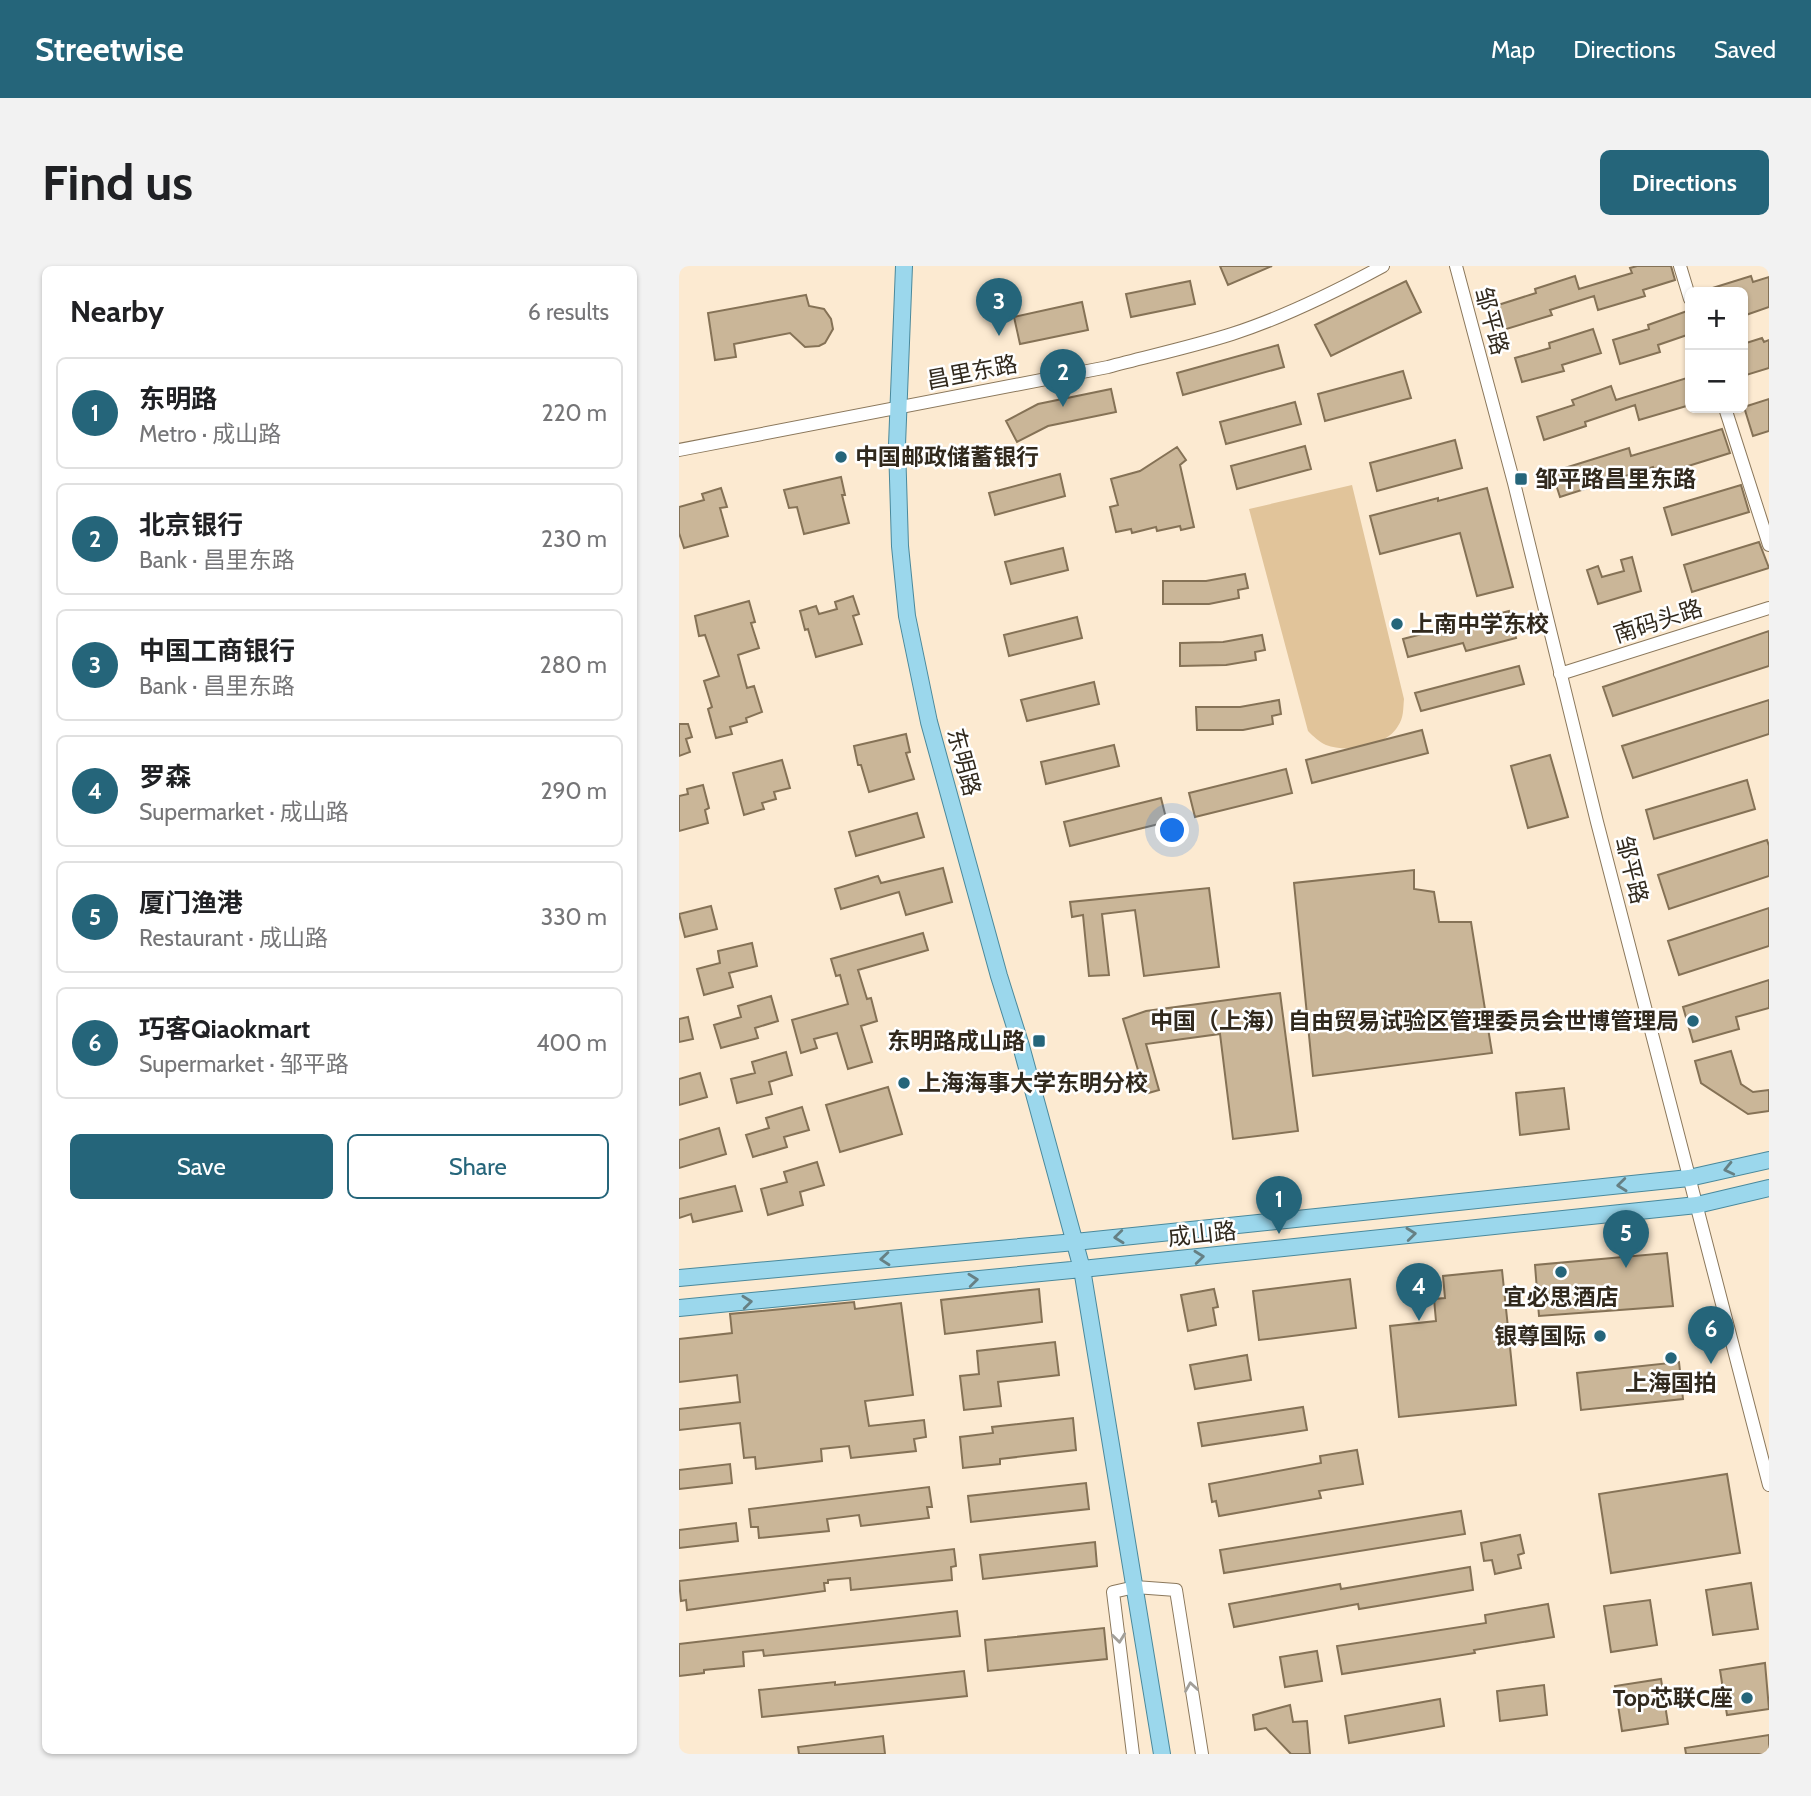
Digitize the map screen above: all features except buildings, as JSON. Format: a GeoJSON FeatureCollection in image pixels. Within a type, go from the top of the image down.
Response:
{"type":"FeatureCollection","features":[{"type":"Feature","properties":{"kind":"main road","name":"东明路"},"geometry":{"type":"LineString","coordinates":[[904,266],[898,408],[902,580],[921,688],[1082,1269],[1162,1754]]}},
{"type":"Feature","properties":{"kind":"main road","name":"成山路"},"geometry":{"type":"LineString","coordinates":[[679,1278],[1075,1242],[1689,1178],[1769,1160]]}},
{"type":"Feature","properties":{"kind":"main road","name":"成山路"},"geometry":{"type":"LineString","coordinates":[[679,1308],[1697,1205],[1769,1188]]}},
{"type":"Feature","properties":{"kind":"street","name":"昌里东路"},"geometry":{"type":"LineString","coordinates":[[679,450],[1108,367],[1233,334],[1306,304],[1383,266]]}},
{"type":"Feature","properties":{"kind":"street","name":"邹平路"},"geometry":{"type":"LineString","coordinates":[[1456,266],[1769,1485]]}},
{"type":"Feature","properties":{"kind":"street"},"geometry":{"type":"LineString","coordinates":[[1680,266],[1686,287]]}},
{"type":"Feature","properties":{"kind":"street"},"geometry":{"type":"LineString","coordinates":[[1727,413],[1764,514],[1769,545]]}},
{"type":"Feature","properties":{"kind":"street","name":"南码头路"},"geometry":{"type":"LineString","coordinates":[[1560,674],[1769,608]]}},
{"type":"Feature","properties":{"kind":"street"},"geometry":{"type":"LineString","coordinates":[[1133,1754],[1113,1592],[1135,1587],[1176,1590],[1202,1754]]}},
{"type":"Feature","properties":{"kind":"shaded area"},"geometry":{"type":"Polygon","coordinates":[[[1352,485],[1404,699],[1398,726],[1385,739],[1365,746],[1344,748],[1326,745],[1308,731],[1249,509],[1352,485]]]}},
{"type":"Feature","properties":{"kind":"place","name":"中国工商银行"},"geometry":{"type":"Point","coordinates":[999,336]}},
{"type":"Feature","properties":{"kind":"place","name":"北京银行"},"geometry":{"type":"Point","coordinates":[1063,407]}},
{"type":"Feature","properties":{"kind":"place","name":"中国邮政储蓄银行"},"geometry":{"type":"Point","coordinates":[841,457]}},
{"type":"Feature","properties":{"kind":"place","name":"邹平路昌里东路"},"geometry":{"type":"Point","coordinates":[1521,479]}},
{"type":"Feature","properties":{"kind":"place","name":"上南中学东校"},"geometry":{"type":"Point","coordinates":[1397,624]}},
{"type":"Feature","properties":{"kind":"place","name":"中国（上海）自由贸易试验区管理委员会世博管理局"},"geometry":{"type":"Point","coordinates":[1693,1021]}},
{"type":"Feature","properties":{"kind":"place","name":"东明路成山路"},"geometry":{"type":"Point","coordinates":[1039,1041]}},
{"type":"Feature","properties":{"kind":"place","name":"上海海事大学东明分校"},"geometry":{"type":"Point","coordinates":[904,1083]}},
{"type":"Feature","properties":{"kind":"place","name":"东明路"},"geometry":{"type":"Point","coordinates":[1279,1234]}},
{"type":"Feature","properties":{"kind":"place","name":"厦门渔港"},"geometry":{"type":"Point","coordinates":[1626,1268]}},
{"type":"Feature","properties":{"kind":"place","name":"宜必思酒店"},"geometry":{"type":"Point","coordinates":[1561,1272]}},
{"type":"Feature","properties":{"kind":"place","name":"罗森"},"geometry":{"type":"Point","coordinates":[1419,1321]}},
{"type":"Feature","properties":{"kind":"place","name":"银尊国际"},"geometry":{"type":"Point","coordinates":[1600,1336]}},
{"type":"Feature","properties":{"kind":"place","name":"上海国拍"},"geometry":{"type":"Point","coordinates":[1671,1358]}},
{"type":"Feature","properties":{"kind":"place","name":"巧客Qiaokmart"},"geometry":{"type":"Point","coordinates":[1711,1364]}},
{"type":"Feature","properties":{"kind":"place","name":"Top芯联C座"},"geometry":{"type":"Point","coordinates":[1747,1698]}}]}
